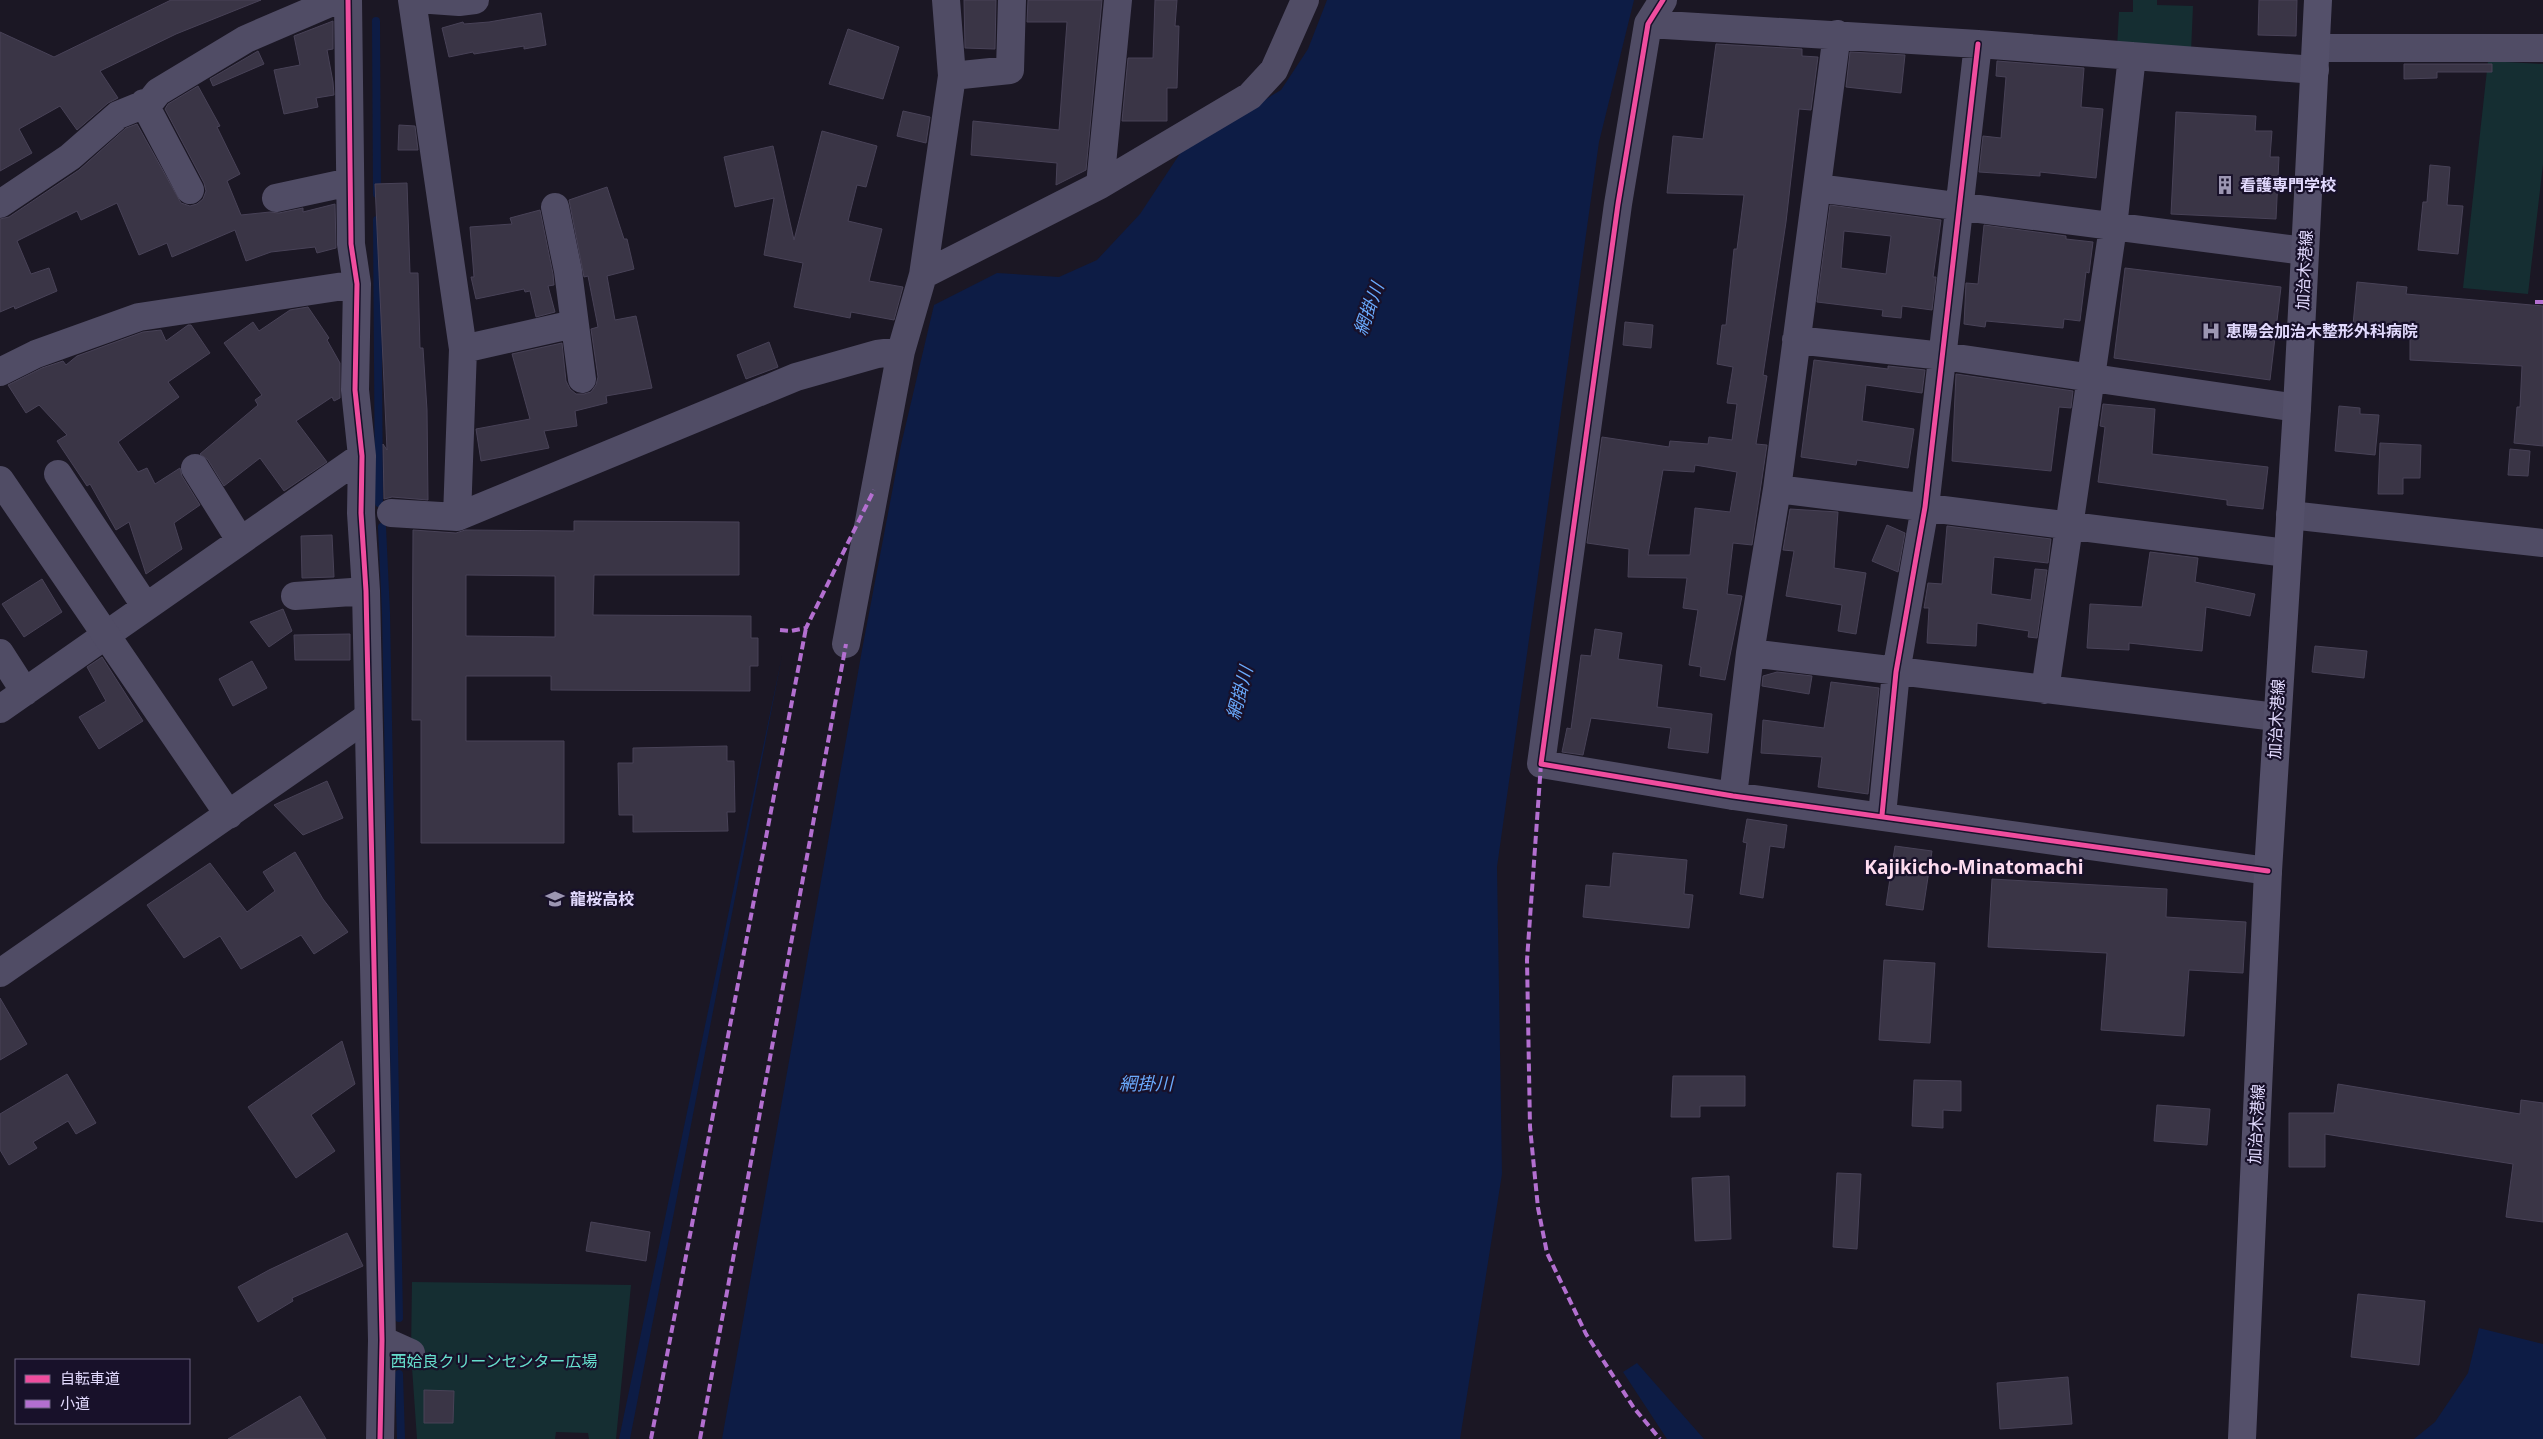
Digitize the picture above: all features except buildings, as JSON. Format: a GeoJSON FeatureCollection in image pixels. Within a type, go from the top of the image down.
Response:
{"type":"FeatureCollection","features":[{"type":"Feature","properties":{"kind":"main road","name":"加治木港線"},"geometry":{"type":"LineString","coordinates":[[2242,1439],[2276,718],[2297,408],[2318,0]]}},
{"type":"Feature","properties":{"kind":"street"},"geometry":{"type":"LineString","coordinates":[[0,204],[70,157],[118,115],[150,102],[158,92],[246,38],[337,0]]}},
{"type":"Feature","properties":{"kind":"street"},"geometry":{"type":"LineString","coordinates":[[348,0],[351,244],[357,284],[354,390],[362,456],[361,513],[366,592],[382,1340],[380,1439]]}},
{"type":"Feature","properties":{"kind":"street"},"geometry":{"type":"LineString","coordinates":[[412,0],[462,349],[457,517]]}},
{"type":"Feature","properties":{"kind":"street"},"geometry":{"type":"LineString","coordinates":[[431,0],[459,2],[474,0]]}},
{"type":"Feature","properties":{"kind":"street"},"geometry":{"type":"LineString","coordinates":[[846,644],[901,351],[923,275],[952,76],[946,0]]}},
{"type":"Feature","properties":{"kind":"street"},"geometry":{"type":"LineString","coordinates":[[952,76],[1010,70],[1012,0]]}},
{"type":"Feature","properties":{"kind":"street"},"geometry":{"type":"LineString","coordinates":[[1100,185],[1118,0]]}},
{"type":"Feature","properties":{"kind":"street"},"geometry":{"type":"LineString","coordinates":[[923,275],[1100,185],[1250,96],[1274,70],[1305,0]]}},
{"type":"Feature","properties":{"kind":"street"},"geometry":{"type":"LineString","coordinates":[[1663,0],[1648,24],[1618,204],[1541,764],[1734,796],[1882,815],[2268,871]]}},
{"type":"Feature","properties":{"kind":"street"},"geometry":{"type":"LineString","coordinates":[[1648,24],[1837,34],[2132,56],[2316,59],[2543,48]]}},
{"type":"Feature","properties":{"kind":"street"},"geometry":{"type":"LineString","coordinates":[[1734,796],[1750,653],[1777,489],[1837,34]]}},
{"type":"Feature","properties":{"kind":"street"},"geometry":{"type":"LineString","coordinates":[[1882,815],[1896,672],[1925,507],[1978,44]]}},
{"type":"Feature","properties":{"kind":"street"},"geometry":{"type":"LineString","coordinates":[[2045,690],[2113,227],[2132,56]]}},
{"type":"Feature","properties":{"kind":"street"},"geometry":{"type":"LineString","coordinates":[[144,103],[190,190]]}},
{"type":"Feature","properties":{"kind":"street"},"geometry":{"type":"LineString","coordinates":[[276,198],[350,182]]}},
{"type":"Feature","properties":{"kind":"street"},"geometry":{"type":"LineString","coordinates":[[1817,188],[2306,251]]}},
{"type":"Feature","properties":{"kind":"street"},"geometry":{"type":"LineString","coordinates":[[555,207],[568,271],[582,379]]}},
{"type":"Feature","properties":{"kind":"street"},"geometry":{"type":"LineString","coordinates":[[0,372],[36,354],[139,317],[357,284]]}},
{"type":"Feature","properties":{"kind":"street"},"geometry":{"type":"LineString","coordinates":[[462,349],[574,324]]}},
{"type":"Feature","properties":{"kind":"street"},"geometry":{"type":"LineString","coordinates":[[1796,340],[1943,356],[2297,408]]}},
{"type":"Feature","properties":{"kind":"street"},"geometry":{"type":"LineString","coordinates":[[391,513],[457,517],[796,377],[877,354],[901,351]]}},
{"type":"Feature","properties":{"kind":"street"},"geometry":{"type":"LineString","coordinates":[[0,709],[362,456]]}},
{"type":"Feature","properties":{"kind":"street"},"geometry":{"type":"LineString","coordinates":[[195,468],[240,540]]}},
{"type":"Feature","properties":{"kind":"street"},"geometry":{"type":"LineString","coordinates":[[58,474],[146,607]]}},
{"type":"Feature","properties":{"kind":"street"},"geometry":{"type":"LineString","coordinates":[[0,480],[229,815]]}},
{"type":"Feature","properties":{"kind":"street"},"geometry":{"type":"LineString","coordinates":[[1777,489],[2287,553]]}},
{"type":"Feature","properties":{"kind":"street"},"geometry":{"type":"LineString","coordinates":[[2290,515],[2543,542]]}},
{"type":"Feature","properties":{"kind":"street"},"geometry":{"type":"LineString","coordinates":[[295,596],[366,592]]}},
{"type":"Feature","properties":{"kind":"street"},"geometry":{"type":"LineString","coordinates":[[0,653],[25,692]]}},
{"type":"Feature","properties":{"kind":"street"},"geometry":{"type":"LineString","coordinates":[[1750,653],[2276,718]]}},
{"type":"Feature","properties":{"kind":"street"},"geometry":{"type":"LineString","coordinates":[[0,973],[368,717]]}},
{"type":"Feature","properties":{"kind":"street"},"geometry":{"type":"LineString","coordinates":[[382,1340],[411,1353]]}},
{"type":"Feature","properties":{"kind":"green space"},"geometry":{"type":"Polygon","coordinates":[[[2133,0],[2157,0],[2157,5],[2193,6],[2191,52],[2117,48],[2119,12],[2133,12],[2133,0]]]}},
{"type":"Feature","properties":{"kind":"green space"},"geometry":{"type":"Polygon","coordinates":[[[2488,61],[2543,64],[2543,164],[2528,294],[2463,288],[2488,61]]]}},
{"type":"Feature","properties":{"kind":"green space","name":"西姶良クリーンセンター広場"},"geometry":{"type":"Polygon","coordinates":[[[412,1282],[631,1285],[616,1439],[589,1439],[588,1433],[556,1432],[555,1439],[417,1439],[411,1353],[412,1282]]]}},
{"type":"Feature","properties":{"kind":"water","name":"網掛川"},"geometry":{"type":"Polygon","coordinates":[[[1327,0],[1634,0],[1599,142],[1497,867],[1502,1174],[1460,1439],[722,1439],[862,650],[901,445],[934,305],[997,273],[1059,277],[1097,260],[1140,214],[1183,149],[1281,90],[1308,49],[1327,0]]]}},
{"type":"Feature","properties":{"kind":"water"},"geometry":{"type":"Polygon","coordinates":[[[782,656],[630,1439],[619,1439],[782,656]]]}},
{"type":"Feature","properties":{"kind":"water"},"geometry":{"type":"Polygon","coordinates":[[[2479,1328],[2543,1344],[2543,1439],[2414,1439],[2435,1422],[2468,1373],[2479,1328]]]}},
{"type":"Feature","properties":{"kind":"water"},"geometry":{"type":"Polygon","coordinates":[[[1637,1363],[1704,1439],[1667,1439],[1623,1372],[1637,1363]]]}},
{"type":"Feature","properties":{"kind":"waterway"},"geometry":{"type":"LineString","coordinates":[[376,21],[377,194]]}},
{"type":"Feature","properties":{"kind":"waterway"},"geometry":{"type":"LineString","coordinates":[[377,220],[379,503]]}},
{"type":"Feature","properties":{"kind":"waterway"},"geometry":{"type":"LineString","coordinates":[[382,527],[386,613],[399,1318]]}},
{"type":"Feature","properties":{"kind":"waterway"},"geometry":{"type":"LineString","coordinates":[[399,1374],[401,1439]]}},
{"type":"Feature","properties":{"kind":"marked path"},"geometry":{"type":"LineString","coordinates":[[2535,302],[2543,302]]}},
{"type":"Feature","properties":{"kind":"marked path"},"geometry":{"type":"LineString","coordinates":[[780,630],[791,631],[806,628],[874,490]]}},
{"type":"Feature","properties":{"kind":"marked path"},"geometry":{"type":"LineString","coordinates":[[651,1439],[806,628]]}},
{"type":"Feature","properties":{"kind":"marked path"},"geometry":{"type":"LineString","coordinates":[[700,1439],[846,644]]}},
{"type":"Feature","properties":{"kind":"marked path"},"geometry":{"type":"LineString","coordinates":[[1541,764],[1527,960],[1530,1127],[1538,1208],[1547,1253],[1586,1334],[1634,1408],[1660,1439]]}},
{"type":"Feature","properties":{"kind":"cycle path"},"geometry":{"type":"LineString","coordinates":[[348,0],[351,244],[357,284],[355,390],[362,456],[361,513],[366,591],[382,1340],[380,1439]]}},
{"type":"Feature","properties":{"kind":"cycle path"},"geometry":{"type":"LineString","coordinates":[[1663,0],[1648,24],[1618,204],[1541,764],[1733,796],[2268,871]]}},
{"type":"Feature","properties":{"kind":"cycle path"},"geometry":{"type":"LineString","coordinates":[[1882,815],[1896,672],[1925,507],[1978,44]]}},
{"type":"Feature","properties":{"kind":"place","name":"看護専門学校"},"geometry":{"type":"Point","coordinates":[2225,185]}},
{"type":"Feature","properties":{"kind":"place","name":"恵陽会加治木整形外科病院"},"geometry":{"type":"Point","coordinates":[2211,331]}},
{"type":"Feature","properties":{"kind":"place","name":"龍桜高校"},"geometry":{"type":"Point","coordinates":[555,899]}},
{"type":"Feature","properties":{"kind":"district","name":"Kajikicho-Minatomachi"},"geometry":{"type":"Point","coordinates":[1974,867]}}]}
